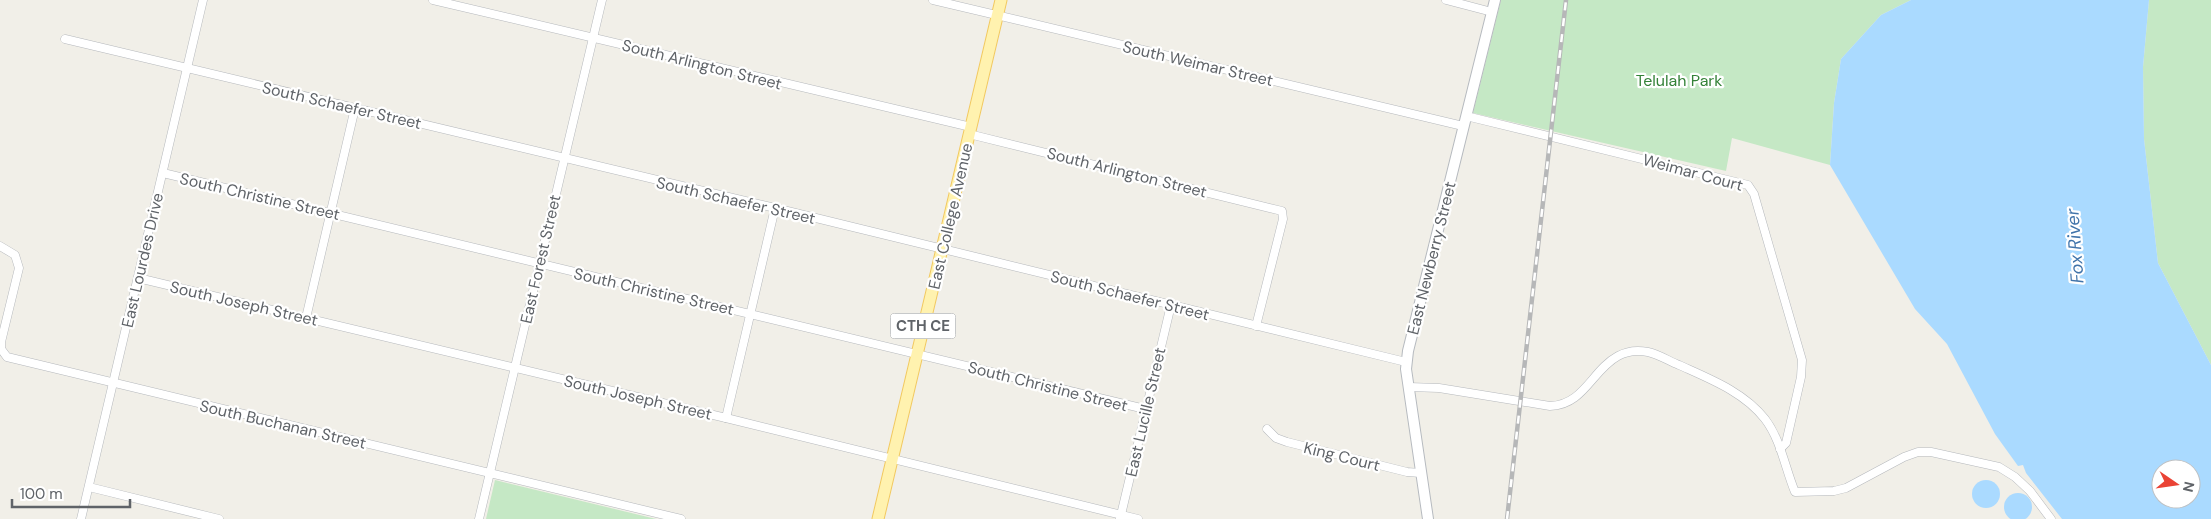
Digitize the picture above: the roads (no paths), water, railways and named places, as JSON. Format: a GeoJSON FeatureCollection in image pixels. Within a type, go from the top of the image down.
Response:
{"type":"FeatureCollection","features":[{"type":"Feature","properties":{"kind":"main road","name":"East College Avenue"},"geometry":{"type":"LineString","coordinates":[[878,519],[1001,0]]}},
{"type":"Feature","properties":{"kind":"main road","name":"East Newberry Street"},"geometry":{"type":"LineString","coordinates":[[1428,519],[1406,362],[1495,0]]}},
{"type":"Feature","properties":{"kind":"street","name":"East Lourdes Drive"},"geometry":{"type":"LineString","coordinates":[[82,519],[203,0]]}},
{"type":"Feature","properties":{"kind":"street","name":"South Arlington Street"},"geometry":{"type":"LineString","coordinates":[[433,0],[872,105],[1277,208],[1283,214],[1256,326]]}},
{"type":"Feature","properties":{"kind":"street","name":"East Forest Street"},"geometry":{"type":"LineString","coordinates":[[479,519],[602,0]]}},
{"type":"Feature","properties":{"kind":"street","name":"South Weimar Street"},"geometry":{"type":"LineString","coordinates":[[933,0],[1463,126]]}},
{"type":"Feature","properties":{"kind":"street"},"geometry":{"type":"LineString","coordinates":[[1446,0],[1492,12]]}},
{"type":"Feature","properties":{"kind":"street","name":"South Schaefer Street"},"geometry":{"type":"LineString","coordinates":[[65,39],[775,208],[1406,362]]}},
{"type":"Feature","properties":{"kind":"street"},"geometry":{"type":"LineString","coordinates":[[306,318],[355,108]]}},
{"type":"Feature","properties":{"kind":"street","name":"Weimar Court"},"geometry":{"type":"LineString","coordinates":[[1466,116],[1748,185],[1754,194],[1802,360],[1801,377],[1786,443],[1780,449]]}},
{"type":"Feature","properties":{"kind":"street","name":"South Christine Street"},"geometry":{"type":"LineString","coordinates":[[163,173],[1145,409]]}},
{"type":"Feature","properties":{"kind":"street"},"geometry":{"type":"LineString","coordinates":[[726,418],[775,208]]}},
{"type":"Feature","properties":{"kind":"street","name":"South Buchanan Street"},"geometry":{"type":"LineString","coordinates":[[0,246],[14,255],[19,268],[1,342],[3,354],[13,359],[490,472],[679,519]]}},
{"type":"Feature","properties":{"kind":"street","name":"South Joseph Street"},"geometry":{"type":"LineString","coordinates":[[138,278],[893,458],[1120,517],[1138,519]]}},
{"type":"Feature","properties":{"kind":"street","name":"East Lucille Street"},"geometry":{"type":"LineString","coordinates":[[1120,517],[1171,305]]}},
{"type":"Feature","properties":{"kind":"street"},"geometry":{"type":"LineString","coordinates":[[1409,387],[1439,388],[1560,406],[1579,394],[1615,358],[1631,352],[1648,352],[1695,372],[1741,396],[1756,409],[1766,421],[1780,449],[1795,492],[1834,491],[1846,488],[1904,457],[1918,452],[1931,452],[1999,467],[2015,477],[2030,491],[2051,519]]}},
{"type":"Feature","properties":{"kind":"street","name":"King Court"},"geometry":{"type":"LineString","coordinates":[[1268,429],[1276,438],[1286,442],[1407,472],[1421,473]]}},
{"type":"Feature","properties":{"kind":"street"},"geometry":{"type":"LineString","coordinates":[[89,487],[219,519]]}},
{"type":"Feature","properties":{"kind":"water","name":"Fox River"},"geometry":{"type":"Polygon","coordinates":[[[1911,0],[2149,0],[2143,67],[2144,139],[2158,263],[2211,365],[2211,519],[2062,519],[2026,473],[2023,465],[2018,466],[1995,434],[1947,344],[1915,309],[1830,165],[1834,103],[1841,59],[1881,15],[1911,0]]]}},
{"type":"Feature","properties":{"kind":"water"},"geometry":{"type":"Polygon","coordinates":[[[1986,480],[1996,484],[2000,494],[1996,504],[1986,508],[1976,504],[1972,494],[1976,484],[1986,480]]]}},
{"type":"Feature","properties":{"kind":"water"},"geometry":{"type":"Polygon","coordinates":[[[2018,493],[2028,497],[2032,507],[2028,517],[2018,521],[2008,517],[2004,507],[2008,497],[2018,493]]]}},
{"type":"Feature","properties":{"kind":"railway"},"geometry":{"type":"LineString","coordinates":[[1507,519],[1566,0]]}},
{"type":"Feature","properties":{"kind":"park label","name":"Telulah Park"},"geometry":{"type":"Point","coordinates":[1679,80]}}]}
